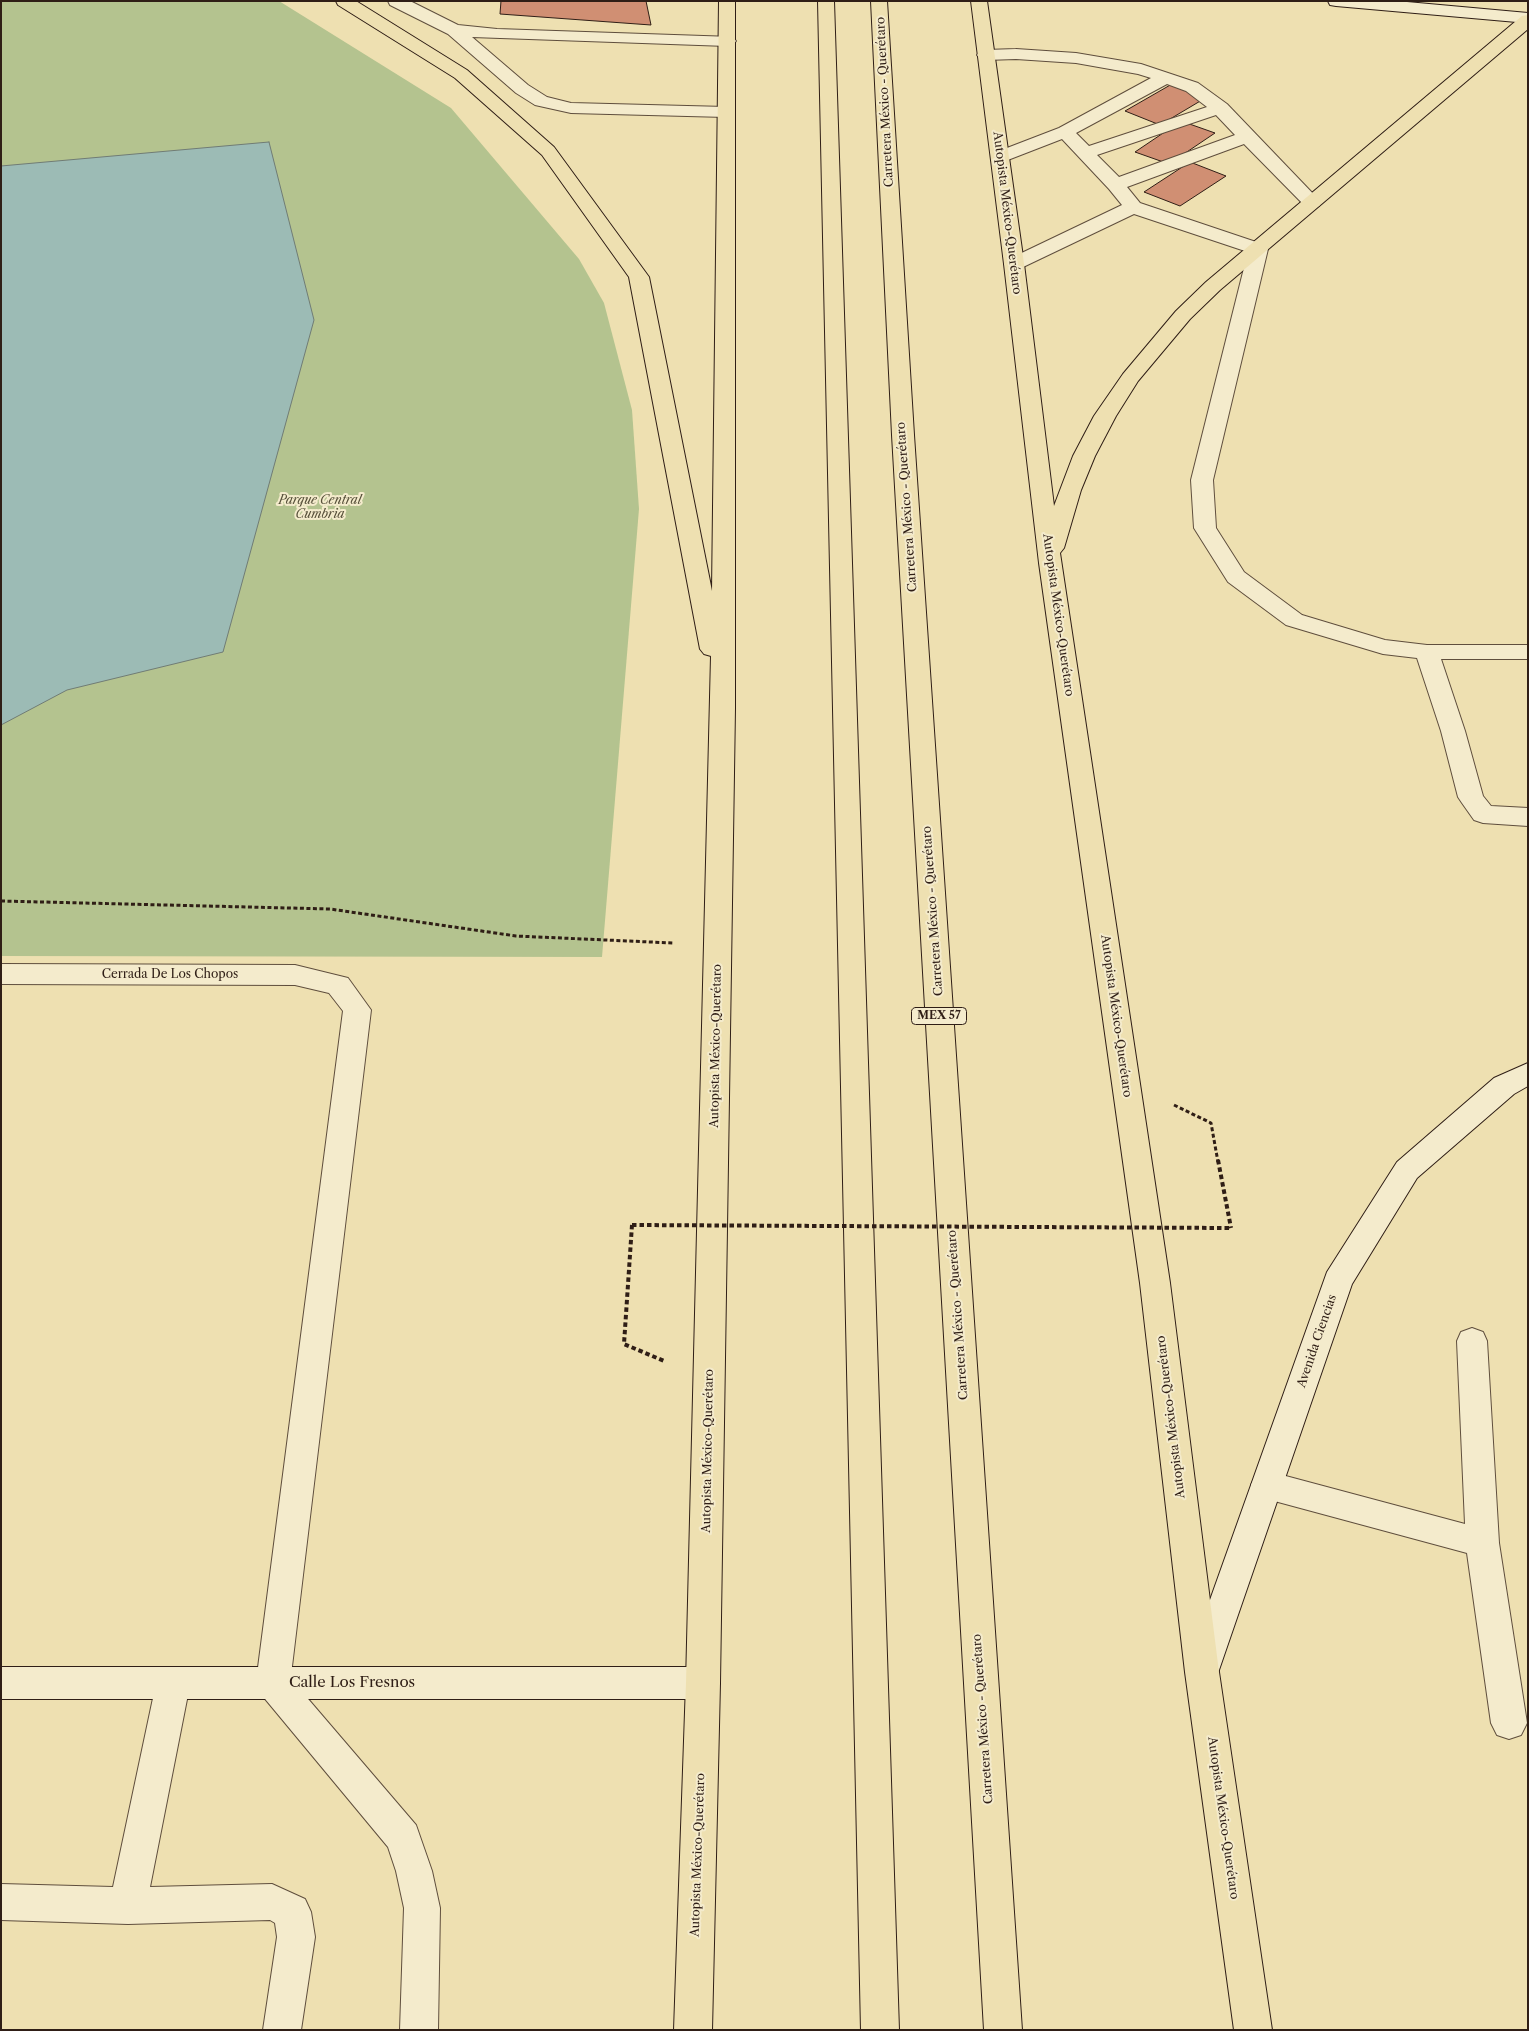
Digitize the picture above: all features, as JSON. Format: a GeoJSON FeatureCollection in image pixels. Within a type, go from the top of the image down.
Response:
{"type":"FeatureCollection","features":[{"type":"Feature","properties":{"kind":"main road"},"geometry":{"type":"LineString","coordinates":[[344,1],[461,74],[548,151],[639,277],[723,708]]}},
{"type":"Feature","properties":{"kind":"main road","name":"Autopista México-Querétaro"},"geometry":{"type":"LineString","coordinates":[[693,2030],[704,1683],[723,708],[727,1]]}},
{"type":"Feature","properties":{"kind":"main road"},"geometry":{"type":"LineString","coordinates":[[826,1],[880,2030]]}},
{"type":"Feature","properties":{"kind":"main road","name":"Carretera México - Querétaro"},"geometry":{"type":"LineString","coordinates":[[879,1],[903,435],[1003,2030]]}},
{"type":"Feature","properties":{"kind":"main road","name":"Autopista México-Querétaro"},"geometry":{"type":"LineString","coordinates":[[980,1],[1050,563],[1155,1283],[1202,1672],[1253,2030]]}},
{"type":"Feature","properties":{"kind":"main road"},"geometry":{"type":"LineString","coordinates":[[1050,563],[1058,526],[1084,456],[1110,408],[1156,346],[1183,315],[1213,286],[1528,19]]}},
{"type":"Feature","properties":{"kind":"street"},"geometry":{"type":"LineString","coordinates":[[1336,1],[1528,19]]}},
{"type":"Feature","properties":{"kind":"street"},"geometry":{"type":"LineString","coordinates":[[405,3],[454,30],[522,89],[541,101],[571,108],[726,112]]}},
{"type":"Feature","properties":{"kind":"street"},"geometry":{"type":"LineString","coordinates":[[454,30],[497,34],[727,41]]}},
{"type":"Feature","properties":{"kind":"street"},"geometry":{"type":"LineString","coordinates":[[986,56],[1016,54],[1076,58],[1132,67],[1192,87],[1221,108],[1312,202]]}},
{"type":"Feature","properties":{"kind":"street"},"geometry":{"type":"LineString","coordinates":[[1000,157],[1065,132],[1166,77]]}},
{"type":"Feature","properties":{"kind":"street"},"geometry":{"type":"LineString","coordinates":[[1085,154],[1221,108]]}},
{"type":"Feature","properties":{"kind":"street"},"geometry":{"type":"LineString","coordinates":[[1065,132],[1116,185],[1133,207],[1258,249],[1202,480],[1205,528],[1236,577],[1294,620],[1382,647],[1427,652],[1528,652]]}},
{"type":"Feature","properties":{"kind":"street"},"geometry":{"type":"LineString","coordinates":[[1116,185],[1248,136]]}},
{"type":"Feature","properties":{"kind":"street"},"geometry":{"type":"LineString","coordinates":[[1014,264],[1133,207]]}},
{"type":"Feature","properties":{"kind":"street"},"geometry":{"type":"LineString","coordinates":[[1427,652],[1453,731],[1471,797],[1483,814],[1528,817]]}},
{"type":"Feature","properties":{"kind":"street","name":"Cerrada De Los Chopos"},"geometry":{"type":"LineString","coordinates":[[1,974],[295,976],[338,985],[356,1010],[273,1683]]}},
{"type":"Feature","properties":{"kind":"street","name":"Avenida Ciencias"},"geometry":{"type":"LineString","coordinates":[[1202,1672],[1338,1280],[1407,1170],[1504,1086],[1528,1073]]}},
{"type":"Feature","properties":{"kind":"street"},"geometry":{"type":"LineString","coordinates":[[1472,1341],[1482,1543],[1509,1723]]}},
{"type":"Feature","properties":{"kind":"street"},"geometry":{"type":"LineString","coordinates":[[1267,1484],[1482,1543]]}},
{"type":"Feature","properties":{"kind":"street","name":"Calle Los Fresnos"},"geometry":{"type":"LineString","coordinates":[[1,1683],[704,1683]]}},
{"type":"Feature","properties":{"kind":"street"},"geometry":{"type":"LineString","coordinates":[[273,1683],[403,1837],[414,1871],[422,1908],[419,2030]]}},
{"type":"Feature","properties":{"kind":"street"},"geometry":{"type":"LineString","coordinates":[[128,1906],[173,1684]]}},
{"type":"Feature","properties":{"kind":"street"},"geometry":{"type":"LineString","coordinates":[[1,1902],[128,1906],[272,1902],[292,1912],[296,1937],[282,2030]]}},
{"type":"Feature","properties":{"kind":"path"},"geometry":{"type":"LineString","coordinates":[[1,901],[330,909],[516,936],[718,944]]}},
{"type":"Feature","properties":{"kind":"path"},"geometry":{"type":"LineString","coordinates":[[624,1344],[632,1225],[1231,1228],[1212,1123]]}},
{"type":"Feature","properties":{"kind":"green space","name":"Parque Central Cumbria"},"geometry":{"type":"Polygon","coordinates":[[[1,1],[279,1],[451,108],[579,259],[604,303],[632,410],[639,509],[602,957],[1,956],[1,1]]]}},
{"type":"Feature","properties":{"kind":"water"},"geometry":{"type":"Polygon","coordinates":[[[269,142],[314,320],[223,652],[67,690],[1,725],[1,166],[269,142]]]}},
{"type":"Feature","properties":{"kind":"building"},"geometry":{"type":"Polygon","coordinates":[[[501,1],[646,1],[651,25],[500,14],[501,1]]]}},
{"type":"Feature","properties":{"kind":"building"},"geometry":{"type":"Polygon","coordinates":[[[1172,84],[1207,97],[1160,125],[1125,111],[1172,84]]]}},
{"type":"Feature","properties":{"kind":"building"},"geometry":{"type":"Polygon","coordinates":[[[1181,121],[1215,133],[1169,164],[1135,152],[1181,121]]]}},
{"type":"Feature","properties":{"kind":"building"},"geometry":{"type":"Polygon","coordinates":[[[1190,162],[1226,176],[1180,206],[1144,192],[1190,162]]]}}]}
